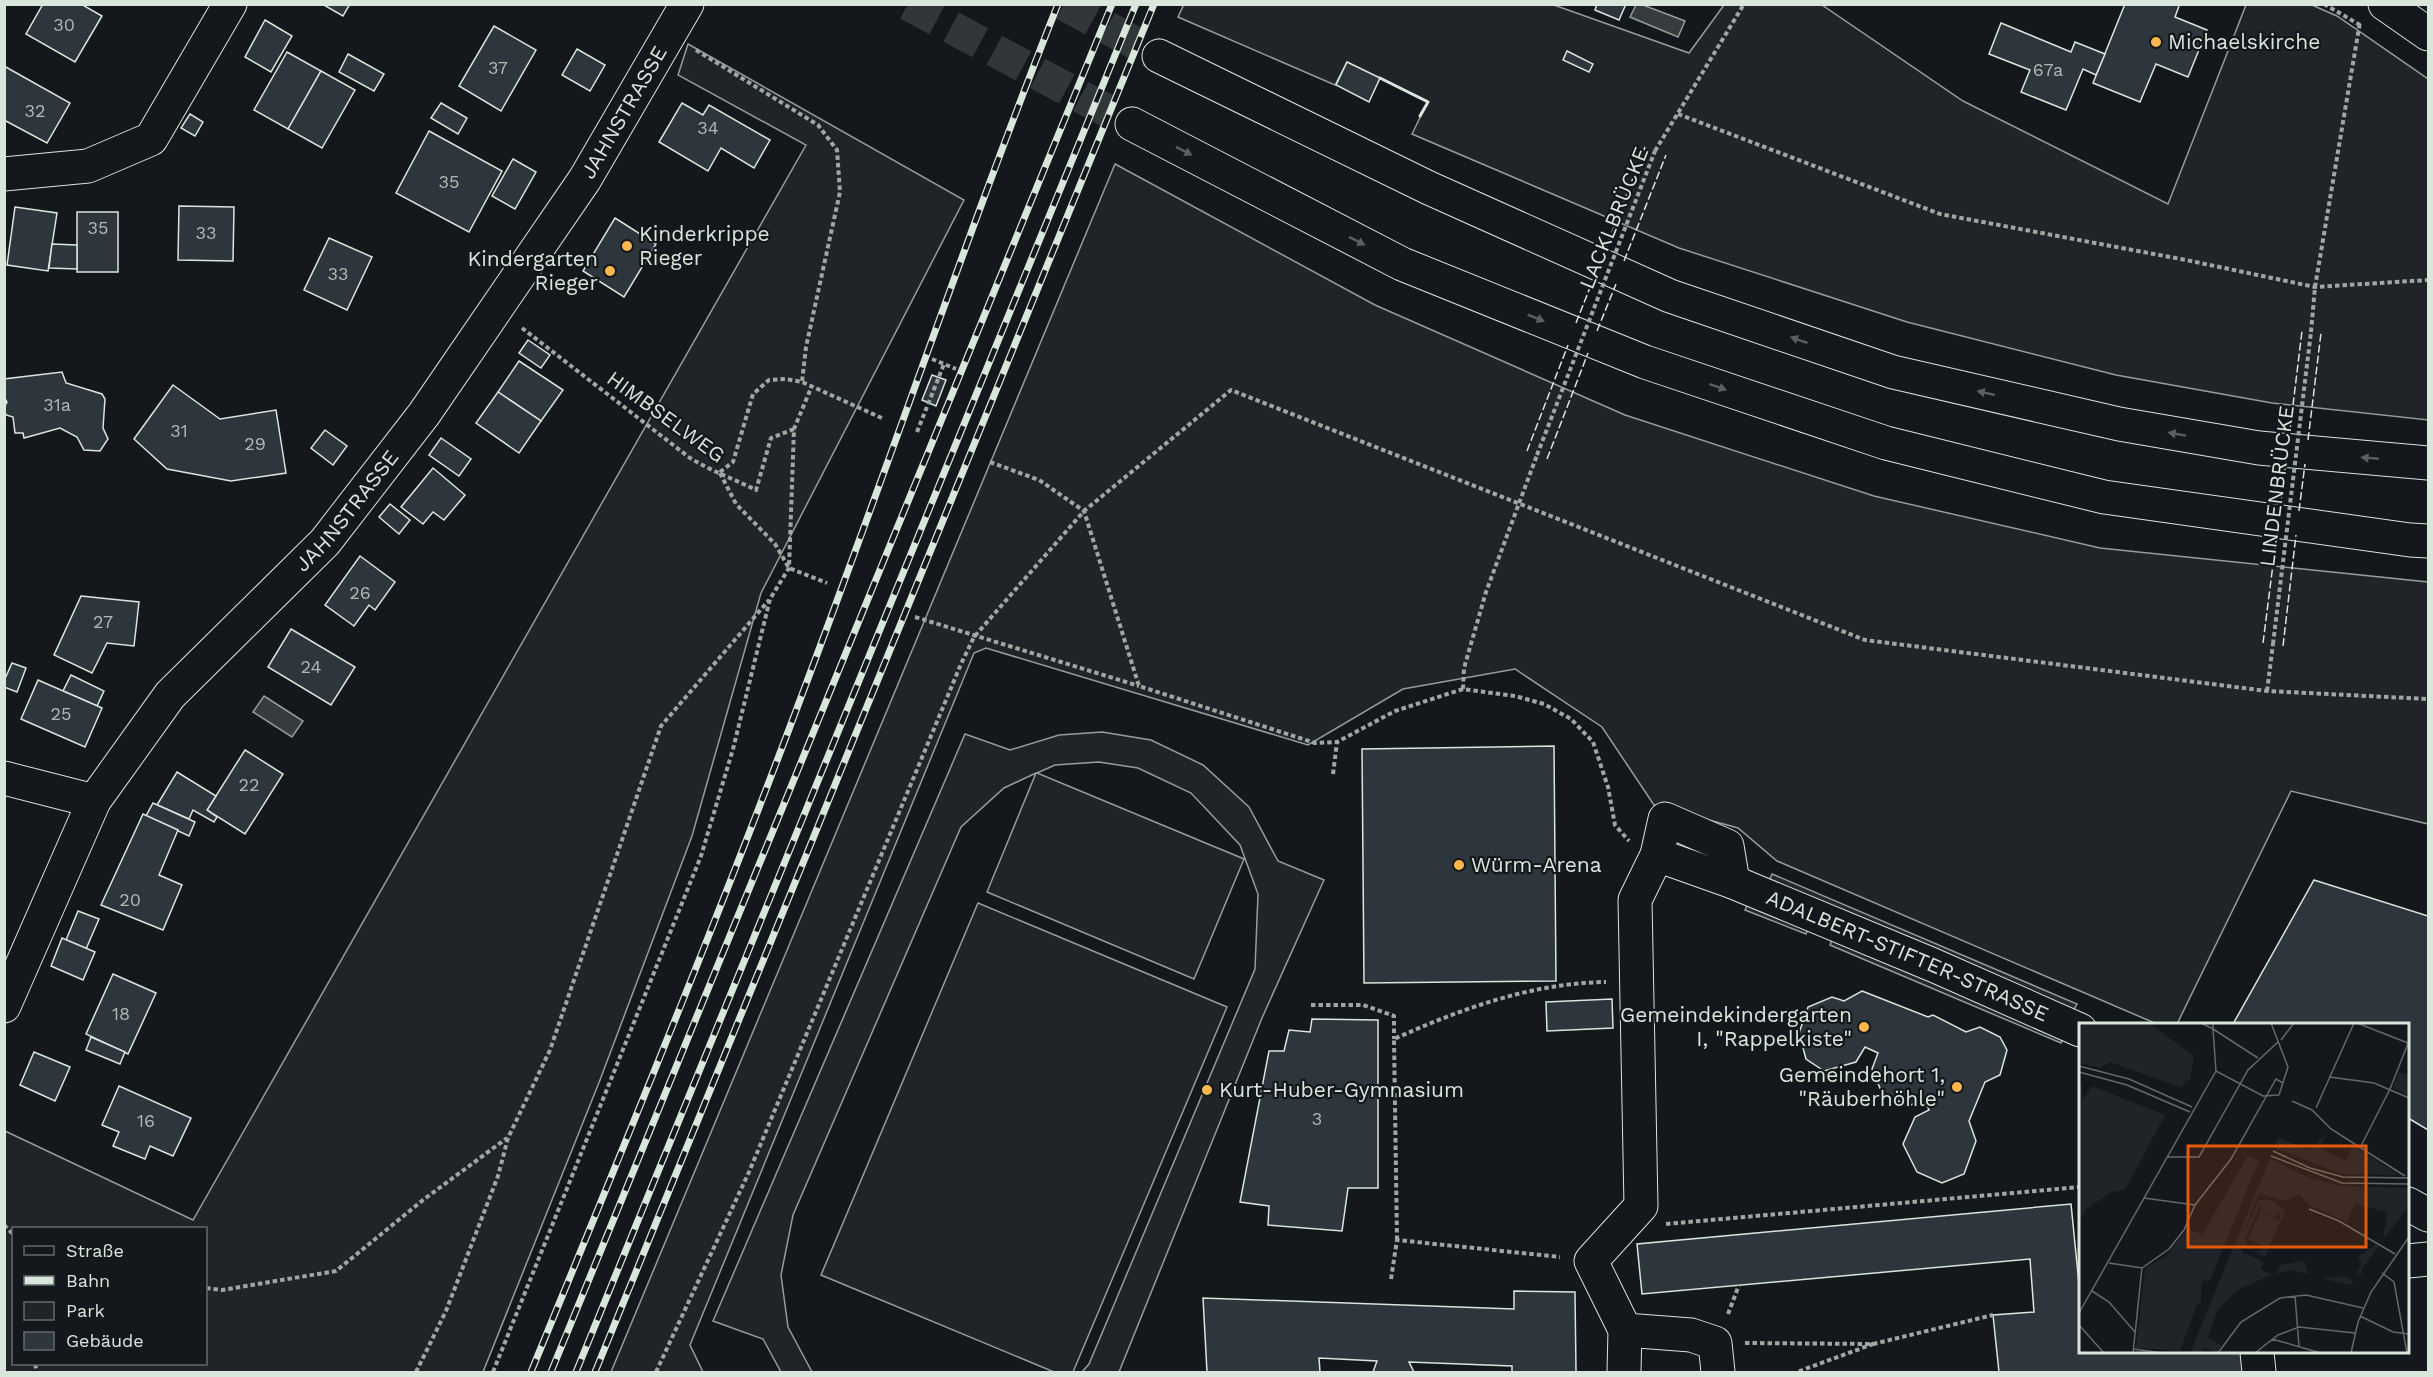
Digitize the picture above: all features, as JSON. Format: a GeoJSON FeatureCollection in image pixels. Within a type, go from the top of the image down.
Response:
{"type":"FeatureCollection","features":[{"type":"Feature","properties":{"kind":"main road"},"geometry":{"type":"LineString","coordinates":[[4,174],[88,166],[152,139],[230,4]]}},
{"type":"Feature","properties":{"kind":"main road","name":"JAHNSTRASSE"},"geometry":{"type":"LineString","coordinates":[[4,1006],[94,801],[170,694],[325,542],[424,414],[585,179],[687,4]]}},
{"type":"Feature","properties":{"kind":"main road"},"geometry":{"type":"LineString","coordinates":[[2385,4],[2428,34]]}},
{"type":"Feature","properties":{"kind":"main road"},"geometry":{"type":"LineString","coordinates":[[1159,56],[1429,188],[1670,296],[1893,372],[2119,424],[2259,448],[2428,463]]}},
{"type":"Feature","properties":{"kind":"main road"},"geometry":{"type":"LineString","coordinates":[[1132,124],[1402,264],[1645,362],[1886,443],[2104,497],[2428,541]]}},
{"type":"Feature","properties":{"kind":"main road"},"geometry":{"type":"LineString","coordinates":[[4,778],[94,801]]}},
{"type":"Feature","properties":{"kind":"main road","name":"ADALBERT-STIFTER-STRASSE"},"geometry":{"type":"LineString","coordinates":[[1657,855],[1665,819],[1727,846],[1733,882],[1933,964],[2079,1030]]}},
{"type":"Feature","properties":{"kind":"main road"},"geometry":{"type":"LineString","coordinates":[[1624,1372],[1625,1330],[1591,1261],[1641,1206],[1635,900],[1657,855]]}},
{"type":"Feature","properties":{"kind":"main road"},"geometry":{"type":"LineString","coordinates":[[2409,1205],[2428,1215]]}},
{"type":"Feature","properties":{"kind":"main road"},"geometry":{"type":"LineString","coordinates":[[2409,1261],[2428,1259]]}},
{"type":"Feature","properties":{"kind":"main road"},"geometry":{"type":"LineString","coordinates":[[1625,1330],[1691,1335],[1717,1358]]}},
{"type":"Feature","properties":{"kind":"main road"},"geometry":{"type":"LineString","coordinates":[[2257,1353],[2259,1372]]}},
{"type":"Feature","properties":{"kind":"path","name":"LACKLBRÜCKE"},"geometry":{"type":"LineString","coordinates":[[1463,689],[1464,668],[1475,628],[1518,502],[1655,152],[1744,4]]}},
{"type":"Feature","properties":{"kind":"path","name":"LINDENBRÜCKE"},"geometry":{"type":"LineString","coordinates":[[2267,692],[2315,287],[2359,24],[2324,4]]}},
{"type":"Feature","properties":{"kind":"path"},"geometry":{"type":"LineString","coordinates":[[670,34],[818,125],[837,150],[840,192],[806,347],[802,382]]}},
{"type":"Feature","properties":{"kind":"path"},"geometry":{"type":"LineString","coordinates":[[1678,114],[1940,214],[2186,260],[2315,287],[2428,280]]}},
{"type":"Feature","properties":{"kind":"path","name":"HIMBSELWEG"},"geometry":{"type":"LineString","coordinates":[[497,310],[690,458],[709,469],[720,472],[736,504],[775,544],[789,568]]}},
{"type":"Feature","properties":{"kind":"path"},"geometry":{"type":"LineString","coordinates":[[932,359],[956,369]]}},
{"type":"Feature","properties":{"kind":"path"},"geometry":{"type":"LineString","coordinates":[[917,432],[944,364]]}},
{"type":"Feature","properties":{"kind":"path"},"geometry":{"type":"LineString","coordinates":[[794,429],[771,438],[756,490],[720,472],[733,462],[753,394],[769,380],[786,379],[802,382],[884,419]]}},
{"type":"Feature","properties":{"kind":"path"},"geometry":{"type":"LineString","coordinates":[[416,1372],[446,1311],[498,1176],[508,1138],[550,1050],[662,726],[770,599],[789,568],[794,429],[811,388]]}},
{"type":"Feature","properties":{"kind":"path"},"geometry":{"type":"LineString","coordinates":[[656,1372],[749,1172],[974,637],[1084,511],[1231,390],[1865,640],[2267,692],[2428,699]]}},
{"type":"Feature","properties":{"kind":"path"},"geometry":{"type":"LineString","coordinates":[[990,462],[1039,480],[1084,511],[1139,686]]}},
{"type":"Feature","properties":{"kind":"path"},"geometry":{"type":"LineString","coordinates":[[789,568],[827,583]]}},
{"type":"Feature","properties":{"kind":"path"},"geometry":{"type":"LineString","coordinates":[[494,1372],[700,856],[733,749],[770,599]]}},
{"type":"Feature","properties":{"kind":"path"},"geometry":{"type":"LineString","coordinates":[[915,617],[1315,743],[1337,742],[1395,711],[1463,689],[1515,696],[1544,704],[1571,719],[1593,742],[1608,787],[1615,825],[1633,847],[1657,855]]}},
{"type":"Feature","properties":{"kind":"path"},"geometry":{"type":"LineString","coordinates":[[1333,774],[1337,742]]}},
{"type":"Feature","properties":{"kind":"path"},"geometry":{"type":"LineString","coordinates":[[1394,1039],[1451,1013],[1527,991],[1580,982],[1637,982]]}},
{"type":"Feature","properties":{"kind":"path"},"geometry":{"type":"LineString","coordinates":[[1311,1005],[1363,1005],[1394,1016],[1397,1240],[1391,1279]]}},
{"type":"Feature","properties":{"kind":"path"},"geometry":{"type":"LineString","coordinates":[[207,1288],[222,1290],[336,1271],[423,1200],[508,1138]]}},
{"type":"Feature","properties":{"kind":"path"},"geometry":{"type":"LineString","coordinates":[[1621,1227],[2079,1186]]}},
{"type":"Feature","properties":{"kind":"path"},"geometry":{"type":"LineString","coordinates":[[1397,1240],[1591,1261]]}},
{"type":"Feature","properties":{"kind":"path"},"geometry":{"type":"LineString","coordinates":[[1797,1372],[1873,1344],[1993,1315]]}},
{"type":"Feature","properties":{"kind":"path"},"geometry":{"type":"LineString","coordinates":[[1717,1358],[1873,1344]]}},
{"type":"Feature","properties":{"kind":"green space"},"geometry":{"type":"Polygon","coordinates":[[[1184,4],[1554,5],[1689,53],[1724,5],[1822,5],[1963,101],[2168,204],[2246,5],[2312,5],[2337,16],[2428,79],[2428,420],[2272,403],[2116,375],[1907,322],[1679,248],[1412,134],[1428,101],[1347,62],[1335,85],[1178,17],[1184,4]]]}},
{"type":"Feature","properties":{"kind":"green space"},"geometry":{"type":"Polygon","coordinates":[[[688,44],[964,200],[761,593],[692,836],[600,1080],[483,1372],[5,1372],[5,1131],[193,1220],[806,145],[678,75],[688,44]]]}},
{"type":"Feature","properties":{"kind":"green space"},"geometry":{"type":"Polygon","coordinates":[[[1115,164],[1375,305],[1625,415],[1874,496],[2100,548],[2428,582],[2428,824],[2291,791],[2177,1023],[2155,1023],[1777,861],[1738,828],[1654,805],[1602,727],[1515,669],[1403,689],[1308,745],[986,648],[974,653],[690,1345],[703,1372],[611,1372],[1115,164]]]}},
{"type":"Feature","properties":{"kind":"green space"},"geometry":{"type":"Polygon","coordinates":[[[1102,732],[1151,740],[1203,765],[1249,807],[1278,861],[1324,880],[1262,1018],[1119,1372],[1082,1372],[1089,1364],[1255,969],[1258,894],[1240,845],[1191,793],[1138,768],[1099,762],[1055,765],[1037,773],[1244,859],[1194,979],[987,892],[1036,773],[1004,788],[961,827],[793,1215],[781,1275],[788,1327],[812,1372],[781,1372],[763,1339],[713,1321],[965,734],[1010,750],[1059,735],[1102,732]]]}},
{"type":"Feature","properties":{"kind":"green space"},"geometry":{"type":"Polygon","coordinates":[[[978,903],[1227,1007],[1073,1372],[1054,1372],[821,1275],[978,903]]]}},
{"type":"Feature","properties":{"kind":"shaded area"},"geometry":{"type":"Polygon","coordinates":[[[1636,5],[1643,5],[1685,21],[1678,37],[1630,17],[1636,5]]]}},
{"type":"Feature","properties":{"kind":"shaded area"},"geometry":{"type":"Polygon","coordinates":[[[264,696],[303,721],[292,737],[253,712],[264,696]]]}},
{"type":"Feature","properties":{"kind":"shaded area"},"geometry":{"type":"Polygon","coordinates":[[[1772,874],[2077,1004],[2073,1011],[1769,881],[1772,874]]]}},
{"type":"Feature","properties":{"kind":"shaded area"},"geometry":{"type":"Polygon","coordinates":[[[1749,902],[1809,926],[1806,934],[1745,910],[1749,902]]]}},
{"type":"Feature","properties":{"kind":"shaded area"},"geometry":{"type":"Polygon","coordinates":[[[1833,937],[2064,1035],[2061,1043],[1830,945],[1833,937]]]}},
{"type":"Feature","properties":{"kind":"building"},"geometry":{"type":"Polygon","coordinates":[[[43,4],[81,4],[102,16],[75,62],[26,34],[43,4]]]}},
{"type":"Feature","properties":{"kind":"building"},"geometry":{"type":"Polygon","coordinates":[[[322,4],[350,4],[343,16],[322,4]]]}},
{"type":"Feature","properties":{"kind":"building"},"geometry":{"type":"Polygon","coordinates":[[[1597,4],[1626,4],[1619,20],[1595,10],[1597,4]]]}},
{"type":"Feature","properties":{"kind":"building","name":"Michaelskirche"},"geometry":{"type":"Polygon","coordinates":[[[2125,4],[2176,4],[2179,6],[2175,17],[2207,30],[2188,77],[2156,64],[2140,102],[2093,83],[2125,4]]]}},
{"type":"Feature","properties":{"kind":"building"},"geometry":{"type":"Polygon","coordinates":[[[265,20],[292,36],[271,72],[245,57],[265,20]]]}},
{"type":"Feature","properties":{"kind":"building"},"geometry":{"type":"Polygon","coordinates":[[[2001,23],[2071,52],[2075,42],[2105,54],[2096,75],[2083,69],[2066,110],[2021,92],[2030,70],[1989,54],[2001,23]]]}},
{"type":"Feature","properties":{"kind":"building"},"geometry":{"type":"Polygon","coordinates":[[[494,26],[536,50],[501,111],[459,86],[494,26]]]}},
{"type":"Feature","properties":{"kind":"building"},"geometry":{"type":"Polygon","coordinates":[[[577,49],[605,65],[590,91],[562,75],[577,49]]]}},
{"type":"Feature","properties":{"kind":"building"},"geometry":{"type":"Polygon","coordinates":[[[1567,51],[1593,64],[1589,72],[1563,60],[1567,51]]]}},
{"type":"Feature","properties":{"kind":"building"},"geometry":{"type":"Polygon","coordinates":[[[287,52],[321,71],[288,129],[254,110],[287,52]]]}},
{"type":"Feature","properties":{"kind":"building"},"geometry":{"type":"Polygon","coordinates":[[[348,54],[384,74],[374,91],[339,72],[348,54]]]}},
{"type":"Feature","properties":{"kind":"building"},"geometry":{"type":"Polygon","coordinates":[[[1347,62],[1380,78],[1369,102],[1336,85],[1347,62]]]}},
{"type":"Feature","properties":{"kind":"building"},"geometry":{"type":"Polygon","coordinates":[[[4,66],[70,103],[47,143],[4,120],[4,66]]]}},
{"type":"Feature","properties":{"kind":"building"},"geometry":{"type":"Polygon","coordinates":[[[321,71],[355,90],[322,148],[288,129],[321,71]]]}},
{"type":"Feature","properties":{"kind":"building"},"geometry":{"type":"Polygon","coordinates":[[[441,103],[467,118],[458,134],[431,118],[441,103]]]}},
{"type":"Feature","properties":{"kind":"building"},"geometry":{"type":"Polygon","coordinates":[[[682,103],[703,115],[709,105],[770,140],[754,168],[721,148],[708,171],[659,142],[682,103]]]}},
{"type":"Feature","properties":{"kind":"building"},"geometry":{"type":"Polygon","coordinates":[[[190,114],[203,122],[195,136],[181,128],[190,114]]]}},
{"type":"Feature","properties":{"kind":"building"},"geometry":{"type":"Polygon","coordinates":[[[429,131],[502,171],[469,232],[396,193],[429,131]]]}},
{"type":"Feature","properties":{"kind":"building"},"geometry":{"type":"Polygon","coordinates":[[[513,159],[536,172],[515,209],[492,196],[513,159]]]}},
{"type":"Feature","properties":{"kind":"building"},"geometry":{"type":"Polygon","coordinates":[[[179,206],[234,207],[233,261],[178,260],[179,206]]]}},
{"type":"Feature","properties":{"kind":"building"},"geometry":{"type":"Polygon","coordinates":[[[15,207],[57,213],[48,271],[7,265],[15,207]]]}},
{"type":"Feature","properties":{"kind":"building"},"geometry":{"type":"Polygon","coordinates":[[[77,212],[118,212],[118,272],[77,272],[77,212]]]}},
{"type":"Feature","properties":{"kind":"building"},"geometry":{"type":"Polygon","coordinates":[[[615,218],[656,244],[624,297],[583,271],[615,218]]]}},
{"type":"Feature","properties":{"kind":"building"},"geometry":{"type":"Polygon","coordinates":[[[329,238],[372,257],[347,310],[304,290],[329,238]]]}},
{"type":"Feature","properties":{"kind":"building"},"geometry":{"type":"Polygon","coordinates":[[[52,244],[77,245],[77,269],[49,268],[52,244]]]}},
{"type":"Feature","properties":{"kind":"building"},"geometry":{"type":"Polygon","coordinates":[[[528,340],[550,355],[541,368],[519,353],[528,340]]]}},
{"type":"Feature","properties":{"kind":"building"},"geometry":{"type":"Polygon","coordinates":[[[519,361],[563,390],[541,421],[498,392],[519,361]]]}},
{"type":"Feature","properties":{"kind":"building"},"geometry":{"type":"Polygon","coordinates":[[[62,372],[66,383],[102,394],[105,399],[103,428],[108,439],[100,451],[84,450],[77,437],[60,428],[24,438],[23,433],[15,433],[13,417],[6,415],[4,379],[62,372]]]}},
{"type":"Feature","properties":{"kind":"building"},"geometry":{"type":"Polygon","coordinates":[[[932,375],[946,380],[936,406],[922,400],[932,375]]]}},
{"type":"Feature","properties":{"kind":"building"},"geometry":{"type":"Polygon","coordinates":[[[173,385],[220,419],[276,410],[286,473],[231,481],[167,469],[134,439],[173,385]]]}},
{"type":"Feature","properties":{"kind":"building"},"geometry":{"type":"Polygon","coordinates":[[[498,392],[541,421],[519,453],[476,423],[498,392]]]}},
{"type":"Feature","properties":{"kind":"building"},"geometry":{"type":"Polygon","coordinates":[[[325,430],[347,446],[333,465],[311,448],[325,430]]]}},
{"type":"Feature","properties":{"kind":"building"},"geometry":{"type":"Polygon","coordinates":[[[441,438],[471,459],[459,476],[429,455],[441,438]]]}},
{"type":"Feature","properties":{"kind":"building"},"geometry":{"type":"Polygon","coordinates":[[[433,468],[465,495],[444,520],[433,512],[423,524],[401,507],[433,468]]]}},
{"type":"Feature","properties":{"kind":"building"},"geometry":{"type":"Polygon","coordinates":[[[390,504],[410,520],[399,534],[379,517],[390,504]]]}},
{"type":"Feature","properties":{"kind":"building"},"geometry":{"type":"Polygon","coordinates":[[[360,556],[395,582],[375,610],[369,605],[354,626],[325,605],[360,556]]]}},
{"type":"Feature","properties":{"kind":"building"},"geometry":{"type":"Polygon","coordinates":[[[81,596],[139,602],[134,646],[107,643],[92,673],[54,655],[81,596]]]}},
{"type":"Feature","properties":{"kind":"building"},"geometry":{"type":"Polygon","coordinates":[[[291,629],[355,667],[331,705],[268,667],[291,629]]]}},
{"type":"Feature","properties":{"kind":"building"},"geometry":{"type":"Polygon","coordinates":[[[12,663],[26,668],[17,692],[4,687],[4,681],[12,663]]]}},
{"type":"Feature","properties":{"kind":"building"},"geometry":{"type":"Polygon","coordinates":[[[71,675],[104,691],[97,706],[63,691],[71,675]]]}},
{"type":"Feature","properties":{"kind":"building"},"geometry":{"type":"Polygon","coordinates":[[[38,680],[102,708],[85,747],[21,719],[38,680]]]}},
{"type":"Feature","properties":{"kind":"building","name":"Würm-Arena"},"geometry":{"type":"Polygon","coordinates":[[[1554,746],[1556,981],[1364,983],[1362,749],[1554,746]]]}},
{"type":"Feature","properties":{"kind":"building"},"geometry":{"type":"Polygon","coordinates":[[[245,750],[283,774],[245,834],[207,810],[245,750]]]}},
{"type":"Feature","properties":{"kind":"building"},"geometry":{"type":"Polygon","coordinates":[[[177,772],[216,796],[207,810],[217,817],[214,822],[193,810],[189,819],[157,805],[177,772]]]}},
{"type":"Feature","properties":{"kind":"building"},"geometry":{"type":"Polygon","coordinates":[[[153,803],[195,822],[189,836],[146,816],[153,803]]]}},
{"type":"Feature","properties":{"kind":"building"},"geometry":{"type":"Polygon","coordinates":[[[143,814],[178,830],[159,875],[182,885],[163,930],[101,905],[143,814]]]}},
{"type":"Feature","properties":{"kind":"building"},"geometry":{"type":"Polygon","coordinates":[[[2314,880],[2428,916],[2428,1130],[2409,1119],[2409,1023],[2234,1023],[2314,880]]]}},
{"type":"Feature","properties":{"kind":"building"},"geometry":{"type":"Polygon","coordinates":[[[78,911],[99,919],[86,949],[66,940],[78,911]]]}},
{"type":"Feature","properties":{"kind":"building"},"geometry":{"type":"Polygon","coordinates":[[[62,938],[95,952],[83,980],[51,966],[62,938]]]}},
{"type":"Feature","properties":{"kind":"building"},"geometry":{"type":"Polygon","coordinates":[[[113,974],[156,993],[128,1054],[86,1034],[113,974]]]}},
{"type":"Feature","properties":{"kind":"building"},"geometry":{"type":"Polygon","coordinates":[[[1862,991],[1928,1017],[1933,1015],[1966,1032],[1980,1027],[2000,1037],[2007,1050],[2000,1075],[1985,1082],[1969,1121],[1976,1141],[1964,1174],[1942,1183],[1917,1172],[1903,1144],[1915,1117],[1929,1110],[1924,1100],[1908,1106],[1882,1093],[1872,1069],[1878,1053],[1865,1047],[1856,1062],[1824,1071],[1806,1059],[1799,1033],[1808,1007],[1832,997],[1844,1001],[1862,991]]]}},
{"type":"Feature","properties":{"kind":"building"},"geometry":{"type":"Polygon","coordinates":[[[1612,999],[1613,1028],[1547,1031],[1546,1002],[1612,999]]]}},
{"type":"Feature","properties":{"kind":"building"},"geometry":{"type":"Polygon","coordinates":[[[1312,1019],[1378,1020],[1378,1188],[1348,1188],[1342,1231],[1268,1225],[1269,1206],[1240,1202],[1269,1051],[1284,1051],[1289,1030],[1310,1032],[1312,1019]]]}},
{"type":"Feature","properties":{"kind":"building"},"geometry":{"type":"Polygon","coordinates":[[[91,1037],[125,1052],[120,1064],[86,1050],[91,1037]]]}},
{"type":"Feature","properties":{"kind":"building"},"geometry":{"type":"Polygon","coordinates":[[[34,1052],[70,1067],[55,1101],[20,1085],[34,1052]]]}},
{"type":"Feature","properties":{"kind":"building"},"geometry":{"type":"Polygon","coordinates":[[[119,1086],[191,1118],[173,1156],[150,1146],[145,1159],[113,1146],[119,1132],[102,1125],[119,1086]]]}},
{"type":"Feature","properties":{"kind":"building"},"geometry":{"type":"Polygon","coordinates":[[[2071,1204],[2079,1284],[2079,1353],[2244,1353],[2246,1372],[1999,1372],[1993,1315],[2034,1312],[2030,1259],[1642,1294],[1637,1244],[2071,1204]]]}},
{"type":"Feature","properties":{"kind":"building"},"geometry":{"type":"Polygon","coordinates":[[[1514,1291],[1575,1292],[1576,1372],[1512,1372],[1512,1366],[1409,1362],[1414,1372],[1373,1372],[1377,1361],[1319,1358],[1320,1372],[1207,1372],[1203,1298],[1514,1309],[1514,1291]]]}},
{"type":"Feature","properties":{"kind":"tunnel"},"geometry":{"type":"LineString","coordinates":[[908,4],[1132,124]]}},
{"type":"Feature","properties":{"kind":"tunnel"},"geometry":{"type":"LineString","coordinates":[[1064,4],[1159,56]]}},
{"type":"Feature","properties":{"kind":"railway"},"geometry":{"type":"LineString","coordinates":[[531,1372],[779,757],[1058,4]]}},
{"type":"Feature","properties":{"kind":"railway"},"geometry":{"type":"LineString","coordinates":[[551,1372],[1112,4]]}},
{"type":"Feature","properties":{"kind":"railway"},"geometry":{"type":"LineString","coordinates":[[576,1372],[1136,4]]}},
{"type":"Feature","properties":{"kind":"railway"},"geometry":{"type":"LineString","coordinates":[[595,1372],[1154,4]]}},
{"type":"Feature","properties":{"kind":"fence"},"geometry":{"type":"LineString","coordinates":[[1604,253],[1645,147]]}},
{"type":"Feature","properties":{"kind":"fence"},"geometry":{"type":"LineString","coordinates":[[1624,261],[1666,155]]}},
{"type":"Feature","properties":{"kind":"fence"},"geometry":{"type":"LineString","coordinates":[[1576,323],[1595,275]]}},
{"type":"Feature","properties":{"kind":"fence"},"geometry":{"type":"LineString","coordinates":[[1597,331],[1616,284]]}},
{"type":"Feature","properties":{"kind":"fence"},"geometry":{"type":"LineString","coordinates":[[2289,438],[2302,331]]}},
{"type":"Feature","properties":{"kind":"fence"},"geometry":{"type":"LineString","coordinates":[[2308,440],[2321,333]]}},
{"type":"Feature","properties":{"kind":"fence"},"geometry":{"type":"LineString","coordinates":[[1527,451],[1568,345]]}},
{"type":"Feature","properties":{"kind":"fence"},"geometry":{"type":"LineString","coordinates":[[1547,459],[1588,353]]}},
{"type":"Feature","properties":{"kind":"fence"},"geometry":{"type":"LineString","coordinates":[[2280,509],[2286,461]]}},
{"type":"Feature","properties":{"kind":"fence"},"geometry":{"type":"LineString","coordinates":[[2299,511],[2305,464]]}},
{"type":"Feature","properties":{"kind":"fence"},"geometry":{"type":"LineString","coordinates":[[2263,643],[2277,533]]}},
{"type":"Feature","properties":{"kind":"fence"},"geometry":{"type":"LineString","coordinates":[[2283,646],[2296,535]]}},
{"type":"Feature","properties":{"kind":"wall"},"geometry":{"type":"LineString","coordinates":[[1380,78],[1428,102],[1420,116]]}},
{"type":"Feature","properties":{"kind":"place","name":"Michaelskirche"},"geometry":{"type":"Point","coordinates":[2156,42]}},
{"type":"Feature","properties":{"kind":"place","name":"Kinderkrippe Rieger"},"geometry":{"type":"Point","coordinates":[627,246]}},
{"type":"Feature","properties":{"kind":"place","name":"Kindergarten Rieger"},"geometry":{"type":"Point","coordinates":[610,271]}},
{"type":"Feature","properties":{"kind":"place","name":"Würm-Arena"},"geometry":{"type":"Point","coordinates":[1459,865]}},
{"type":"Feature","properties":{"kind":"place","name":"Gemeindekindergarten I, \"Rappelkiste\""},"geometry":{"type":"Point","coordinates":[1864,1027]}},
{"type":"Feature","properties":{"kind":"place","name":"Gemeindehort 1, \"Räuberhöhle\""},"geometry":{"type":"Point","coordinates":[1957,1087]}},
{"type":"Feature","properties":{"kind":"place","name":"Kurt-Huber-Gymnasium"},"geometry":{"type":"Point","coordinates":[1207,1090]}}]}
